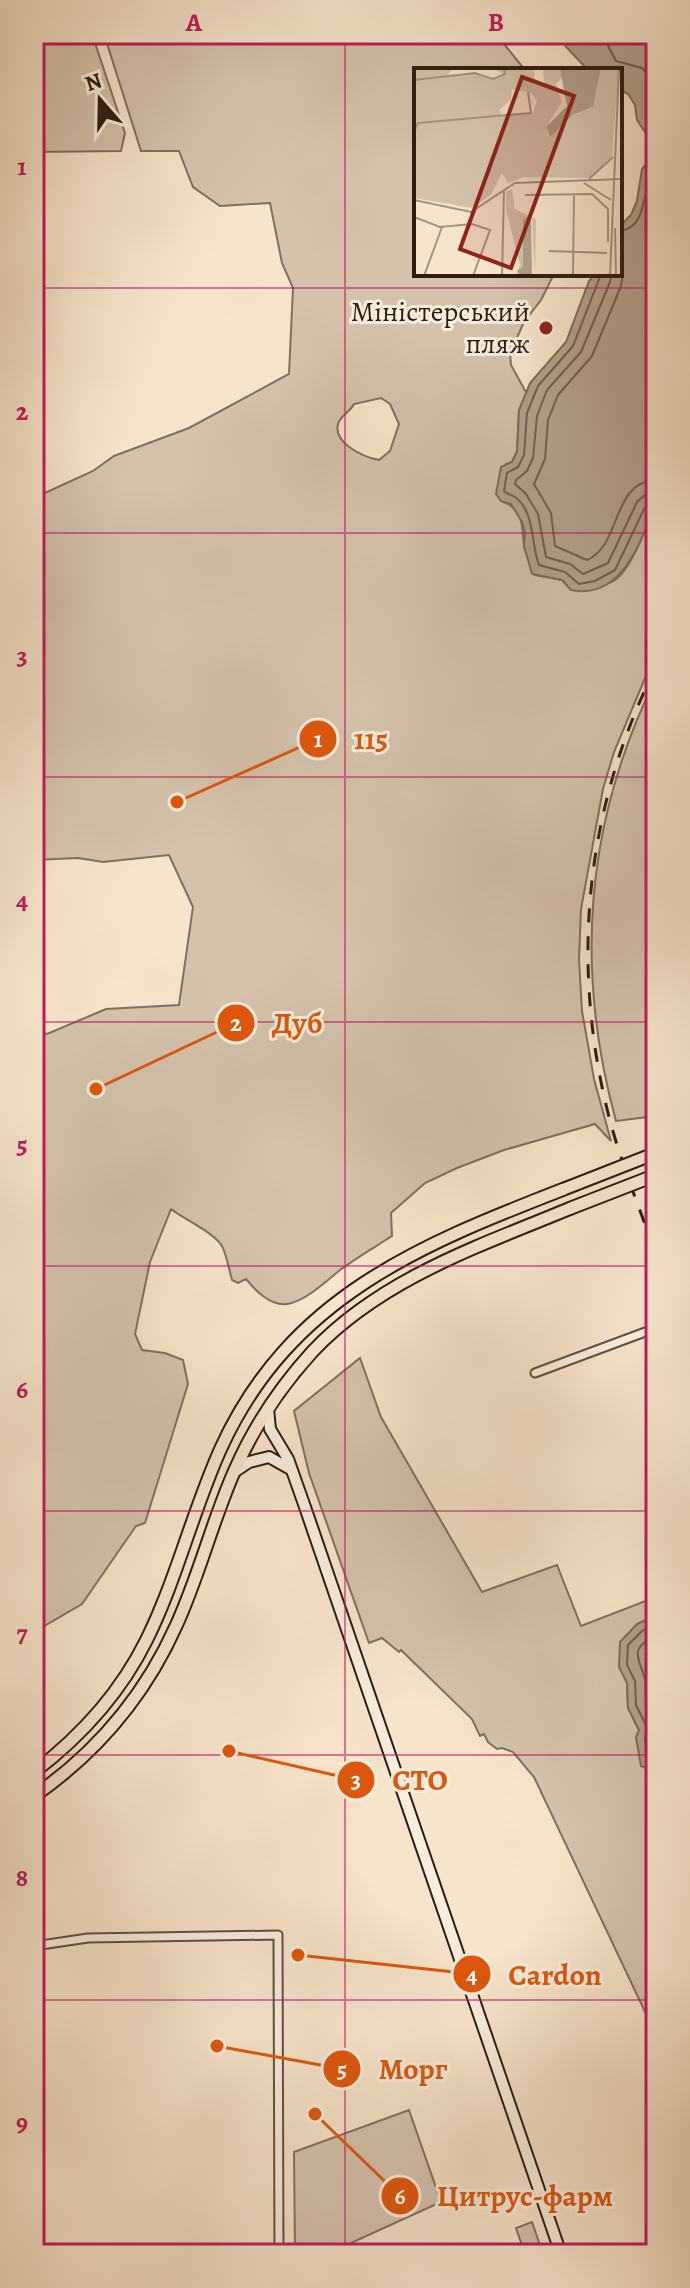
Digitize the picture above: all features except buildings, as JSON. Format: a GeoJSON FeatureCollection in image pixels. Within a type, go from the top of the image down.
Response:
{"type":"FeatureCollection","features":[{"type":"Feature","properties":{"kind":"main road"},"geometry":{"type":"LineString","coordinates":[[34,1772],[81,1732],[124,1678],[163,1604],[221,1449],[245,1404],[287,1349],[324,1312],[375,1274],[445,1238],[656,1153]]}},
{"type":"Feature","properties":{"kind":"main road"},"geometry":{"type":"LineString","coordinates":[[34,1796],[83,1758],[109,1730],[145,1682],[177,1625],[233,1473],[268,1409],[315,1349],[380,1297],[436,1265],[656,1175]]}},
{"type":"Feature","properties":{"kind":"main road"},"geometry":{"type":"LineString","coordinates":[[268,1409],[270,1429],[292,1470],[561,2254]]}},
{"type":"Feature","properties":{"kind":"main road"},"geometry":{"type":"LineString","coordinates":[[233,1473],[249,1462],[269,1457],[292,1470]]}},
{"type":"Feature","properties":{"kind":"street"},"geometry":{"type":"LineString","coordinates":[[535,1373],[656,1328]]}},
{"type":"Feature","properties":{"kind":"street"},"geometry":{"type":"LineString","coordinates":[[34,1946],[88,1938],[278,1935],[279,2254]]}},
{"type":"Feature","properties":{"kind":"shaded area"},"geometry":{"type":"Polygon","coordinates":[[[34,34],[92,34],[125,133],[121,151],[34,152],[34,34]]]}},
{"type":"Feature","properties":{"kind":"shaded area"},"geometry":{"type":"Polygon","coordinates":[[[104,34],[496,34],[523,68],[414,68],[414,276],[553,276],[541,300],[524,322],[510,353],[511,365],[527,394],[519,411],[517,451],[512,462],[506,464],[501,501],[519,515],[525,550],[535,575],[566,583],[611,582],[625,569],[656,499],[656,652],[614,752],[603,789],[581,909],[579,960],[582,1011],[594,1079],[611,1141],[595,1124],[504,1150],[425,1183],[391,1213],[392,1236],[308,1295],[287,1304],[269,1300],[246,1279],[238,1283],[232,1280],[219,1242],[171,1209],[150,1262],[135,1334],[142,1350],[165,1353],[183,1360],[188,1384],[145,1523],[136,1526],[82,1604],[34,1632],[34,1030],[47,1034],[106,1009],[179,1005],[193,907],[169,855],[103,862],[78,858],[34,860],[34,498],[93,471],[114,456],[189,428],[289,374],[293,288],[282,263],[270,203],[220,206],[193,187],[179,151],[141,151],[104,34]],[[381,398],[354,404],[339,421],[338,431],[345,443],[365,456],[379,460],[390,451],[399,424],[390,404],[381,398]]]}},
{"type":"Feature","properties":{"kind":"shaded area"},"geometry":{"type":"Polygon","coordinates":[[[656,678],[656,1116],[616,1121],[603,1064],[595,1007],[591,951],[594,896],[601,841],[614,786],[632,732],[656,678]]]}},
{"type":"Feature","properties":{"kind":"shaded area"},"geometry":{"type":"Polygon","coordinates":[[[360,1358],[381,1417],[482,1592],[557,1565],[581,1626],[656,1597],[656,1616],[637,1624],[627,1683],[628,1708],[639,1730],[650,1785],[656,1795],[656,2035],[534,1777],[513,1752],[497,1749],[484,1734],[480,1736],[472,1719],[401,1650],[399,1652],[382,1638],[369,1643],[309,1473],[294,1411],[360,1358]]]}},
{"type":"Feature","properties":{"kind":"shaded area"},"geometry":{"type":"Polygon","coordinates":[[[409,2110],[441,2202],[327,2254],[295,2254],[294,2152],[409,2110]]]}},
{"type":"Feature","properties":{"kind":"shaded area"},"geometry":{"type":"Polygon","coordinates":[[[532,2222],[543,2254],[525,2254],[516,2228],[532,2222]]]}},
{"type":"Feature","properties":{"kind":"water"},"geometry":{"type":"Polygon","coordinates":[[[558,34],[656,34],[656,499],[645,531],[628,563],[604,586],[589,591],[571,590],[562,580],[532,574],[524,546],[522,522],[511,504],[501,501],[496,494],[501,467],[512,462],[517,452],[519,410],[530,383],[566,342],[593,276],[622,276],[622,224],[631,215],[637,201],[642,169],[653,156],[654,146],[637,120],[635,105],[622,91],[622,68],[586,68],[558,34]]]}},
{"type":"Feature","properties":{"kind":"water"},"geometry":{"type":"Polygon","coordinates":[[[656,1616],[656,1795],[650,1785],[649,1769],[641,1766],[636,1737],[639,1730],[628,1708],[627,1683],[619,1667],[620,1642],[637,1624],[656,1616]]]}},
{"type":"Feature","properties":{"kind":"waterway"},"geometry":{"type":"LineString","coordinates":[[34,143],[42,145]]}},
{"type":"Feature","properties":{"kind":"railway"},"geometry":{"type":"LineString","coordinates":[[656,667],[613,775],[591,888],[588,945],[590,1002],[597,1060],[609,1117],[656,1255]]}},
{"type":"Feature","properties":{"kind":"place","name":"Міністерський пляж"},"geometry":{"type":"Point","coordinates":[546,328]}},
{"type":"Feature","properties":{"kind":"place","name":"115"},"geometry":{"type":"Point","coordinates":[177,802]}},
{"type":"Feature","properties":{"kind":"place","name":"Дуб"},"geometry":{"type":"Point","coordinates":[96,1089]}},
{"type":"Feature","properties":{"kind":"place","name":"СТО"},"geometry":{"type":"Point","coordinates":[229,1751]}},
{"type":"Feature","properties":{"kind":"place","name":"Cardon"},"geometry":{"type":"Point","coordinates":[298,1955]}},
{"type":"Feature","properties":{"kind":"place","name":"Морг"},"geometry":{"type":"Point","coordinates":[217,2046]}},
{"type":"Feature","properties":{"kind":"place","name":"Цитрус-фарм"},"geometry":{"type":"Point","coordinates":[315,2114]}}]}
